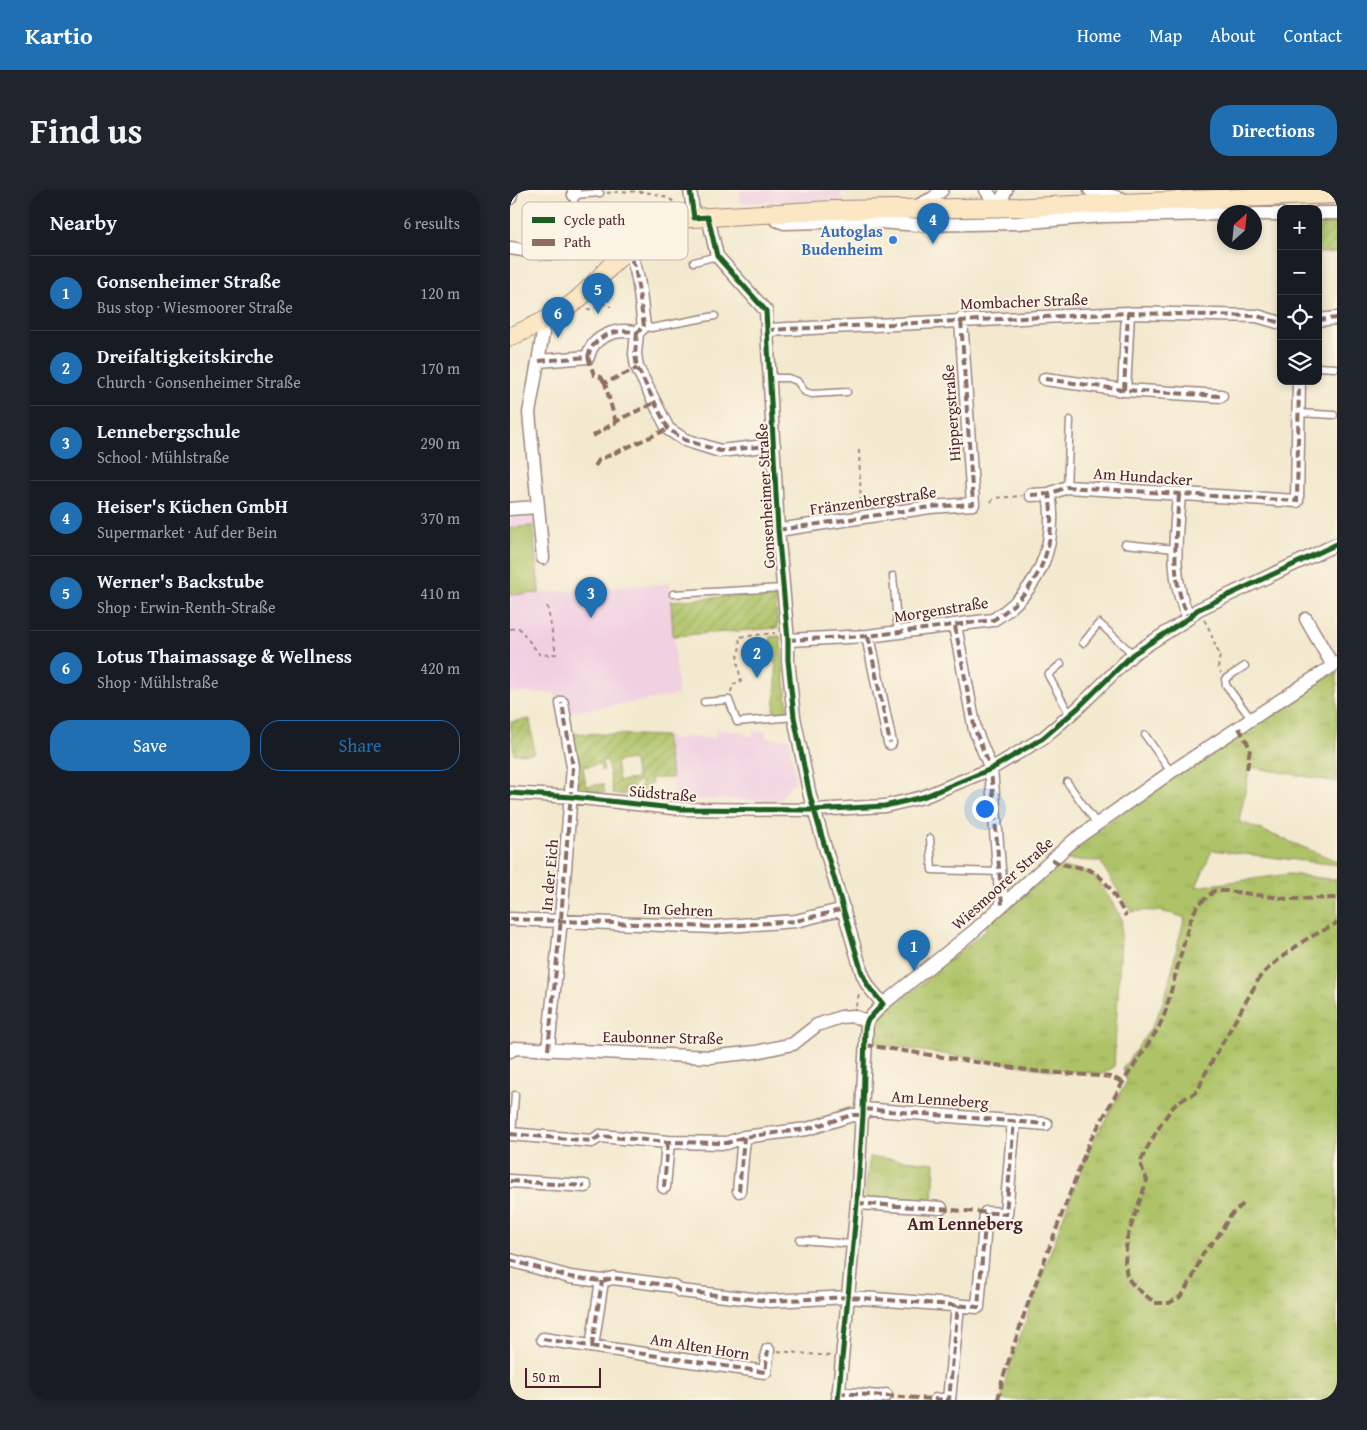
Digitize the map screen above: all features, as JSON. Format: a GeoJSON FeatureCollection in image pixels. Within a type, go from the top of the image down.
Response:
{"type":"FeatureCollection","features":[{"type":"Feature","properties":{"kind":"main road"},"geometry":{"type":"LineString","coordinates":[[688,219],[694,215],[998,207],[1337,194]]}},
{"type":"Feature","properties":{"kind":"main road"},"geometry":{"type":"LineString","coordinates":[[510,337],[541,324],[577,300],[615,260]]}},
{"type":"Feature","properties":{"kind":"street"},"geometry":{"type":"LineString","coordinates":[[510,198],[512,190]]}},
{"type":"Feature","properties":{"kind":"street","name":"Gonsenheimer Straße"},"geometry":{"type":"LineString","coordinates":[[690,190],[694,215],[717,256],[730,273],[764,306],[778,530],[794,716],[814,810],[844,909],[868,986],[883,1004]]}},
{"type":"Feature","properties":{"kind":"street"},"geometry":{"type":"LineString","coordinates":[[910,209],[925,203],[942,190]]}},
{"type":"Feature","properties":{"kind":"street"},"geometry":{"type":"LineString","coordinates":[[986,190],[998,207],[1006,190]]}},
{"type":"Feature","properties":{"kind":"street"},"geometry":{"type":"LineString","coordinates":[[1090,190],[1135,202]]}},
{"type":"Feature","properties":{"kind":"street"},"geometry":{"type":"LineString","coordinates":[[773,213],[776,220],[784,223],[864,221],[920,225],[1018,223],[1102,216],[1217,214]]}},
{"type":"Feature","properties":{"kind":"street"},"geometry":{"type":"LineString","coordinates":[[1322,213],[1337,213]]}},
{"type":"Feature","properties":{"kind":"street"},"geometry":{"type":"LineString","coordinates":[[1262,214],[1277,214]]}},
{"type":"Feature","properties":{"kind":"street"},"geometry":{"type":"LineString","coordinates":[[631,260],[634,266],[641,330],[635,354],[637,367],[668,429],[685,440],[720,451],[774,445]]}},
{"type":"Feature","properties":{"kind":"street"},"geometry":{"type":"LineString","coordinates":[[1124,390],[1128,313]]}},
{"type":"Feature","properties":{"kind":"street","name":"Mombacher Straße"},"geometry":{"type":"LineString","coordinates":[[767,330],[961,319],[1128,313],[1257,316],[1277,322]]}},
{"type":"Feature","properties":{"kind":"street"},"geometry":{"type":"LineString","coordinates":[[1322,320],[1337,318]]}},
{"type":"Feature","properties":{"kind":"street","name":"Hippergstraße"},"geometry":{"type":"LineString","coordinates":[[961,319],[973,504]]}},
{"type":"Feature","properties":{"kind":"street"},"geometry":{"type":"LineString","coordinates":[[541,324],[543,333],[529,413],[543,558]]}},
{"type":"Feature","properties":{"kind":"street"},"geometry":{"type":"LineString","coordinates":[[539,360],[588,357],[589,350],[600,338],[621,330],[641,330]]}},
{"type":"Feature","properties":{"kind":"street"},"geometry":{"type":"LineString","coordinates":[[1045,379],[1124,390],[1221,396]]}},
{"type":"Feature","properties":{"kind":"street"},"geometry":{"type":"LineString","coordinates":[[1298,413],[1299,385]]}},
{"type":"Feature","properties":{"kind":"street","name":"Am Hundacker"},"geometry":{"type":"LineString","coordinates":[[1031,495],[1049,494],[1067,487],[1179,495],[1297,500],[1298,413]]}},
{"type":"Feature","properties":{"kind":"street","name":"Morgenstraße"},"geometry":{"type":"LineString","coordinates":[[788,636],[868,636],[993,620],[1009,610],[1025,593],[1041,570],[1050,538],[1051,512],[1049,494]]}},
{"type":"Feature","properties":{"kind":"street"},"geometry":{"type":"LineString","coordinates":[[1179,495],[1174,549],[1176,578],[1181,602],[1189,618]]}},
{"type":"Feature","properties":{"kind":"street","name":"Fränzenbergstraße"},"geometry":{"type":"LineString","coordinates":[[778,530],[973,504]]}},
{"type":"Feature","properties":{"kind":"street"},"geometry":{"type":"LineString","coordinates":[[510,509],[538,507]]}},
{"type":"Feature","properties":{"kind":"street","name":"Südstraße"},"geometry":{"type":"LineString","coordinates":[[510,793],[572,796],[682,809],[814,810],[885,806],[923,797],[991,768],[1043,738],[1070,715],[1133,654],[1189,618],[1198,610],[1238,589],[1337,544]]}},
{"type":"Feature","properties":{"kind":"street","name":"Wiesmoorer Straße"},"geometry":{"type":"LineString","coordinates":[[883,1004],[976,930],[1052,859],[1097,824],[1171,772],[1335,664],[1306,619]]}},
{"type":"Feature","properties":{"kind":"street"},"geometry":{"type":"LineString","coordinates":[[955,626],[975,730],[991,768],[1002,905]]}},
{"type":"Feature","properties":{"kind":"street"},"geometry":{"type":"LineString","coordinates":[[868,636],[890,743]]}},
{"type":"Feature","properties":{"kind":"street","name":"In der Eich"},"geometry":{"type":"LineString","coordinates":[[548,1050],[572,796],[573,767],[562,703]]}},
{"type":"Feature","properties":{"kind":"street","name":"Im Gehren"},"geometry":{"type":"LineString","coordinates":[[510,918],[713,927],[796,921],[844,909]]}},
{"type":"Feature","properties":{"kind":"street"},"geometry":{"type":"LineString","coordinates":[[883,1004],[867,1021],[857,1203],[838,1396],[879,1397],[886,1395]]}},
{"type":"Feature","properties":{"kind":"street"},"geometry":{"type":"LineString","coordinates":[[853,1016],[867,1021]]}},
{"type":"Feature","properties":{"kind":"street","name":"Eaubonner Straße"},"geometry":{"type":"LineString","coordinates":[[510,1050],[515,1048],[710,1057],[756,1052],[793,1044],[817,1026],[842,1017],[853,1016]]}},
{"type":"Feature","properties":{"kind":"street","name":"Am Lenneberg"},"geometry":{"type":"LineString","coordinates":[[511,1134],[592,1141],[600,1136],[668,1142],[716,1143],[744,1137],[807,1129],[863,1112],[1046,1124]]}},
{"type":"Feature","properties":{"kind":"street"},"geometry":{"type":"LineString","coordinates":[[510,1260],[570,1276],[602,1281],[613,1278],[673,1286],[680,1291],[770,1301],[849,1297],[978,1307],[986,1213],[1006,1214],[1014,1121]]}},
{"type":"Feature","properties":{"kind":"street"},"geometry":{"type":"LineString","coordinates":[[739,1191],[744,1137]]}},
{"type":"Feature","properties":{"kind":"street"},"geometry":{"type":"LineString","coordinates":[[664,1187],[668,1142]]}},
{"type":"Feature","properties":{"kind":"street"},"geometry":{"type":"LineString","coordinates":[[510,1180],[585,1186]]}},
{"type":"Feature","properties":{"kind":"street"},"geometry":{"type":"LineString","coordinates":[[857,1203],[941,1208]]}},
{"type":"Feature","properties":{"kind":"street"},"geometry":{"type":"LineString","coordinates":[[592,1346],[602,1281]]}},
{"type":"Feature","properties":{"kind":"street"},"geometry":{"type":"LineString","coordinates":[[936,1400],[949,1400],[958,1305]]}},
{"type":"Feature","properties":{"kind":"street","name":"Am Alten Horn"},"geometry":{"type":"LineString","coordinates":[[543,1339],[765,1372],[768,1350]]}},
{"type":"Feature","properties":{"kind":"lane"},"geometry":{"type":"LineString","coordinates":[[574,193],[600,194]]}},
{"type":"Feature","properties":{"kind":"lane"},"geometry":{"type":"LineString","coordinates":[[694,262],[717,256]]}},
{"type":"Feature","properties":{"kind":"lane"},"geometry":{"type":"LineString","coordinates":[[641,330],[715,316]]}},
{"type":"Feature","properties":{"kind":"lane"},"geometry":{"type":"LineString","coordinates":[[1322,366],[1336,368]]}},
{"type":"Feature","properties":{"kind":"lane"},"geometry":{"type":"LineString","coordinates":[[770,378],[788,378],[797,381],[805,392],[812,394],[847,392]]}},
{"type":"Feature","properties":{"kind":"lane"},"geometry":{"type":"LineString","coordinates":[[1298,413],[1334,415]]}},
{"type":"Feature","properties":{"kind":"lane"},"geometry":{"type":"LineString","coordinates":[[1067,487],[1070,420]]}},
{"type":"Feature","properties":{"kind":"lane"},"geometry":{"type":"LineString","coordinates":[[1125,544],[1174,549]]}},
{"type":"Feature","properties":{"kind":"lane"},"geometry":{"type":"LineString","coordinates":[[893,576],[898,633]]}},
{"type":"Feature","properties":{"kind":"lane"},"geometry":{"type":"LineString","coordinates":[[673,594],[783,588]]}},
{"type":"Feature","properties":{"kind":"lane"},"geometry":{"type":"LineString","coordinates":[[1082,643],[1099,623],[1133,654]]}},
{"type":"Feature","properties":{"kind":"lane"},"geometry":{"type":"LineString","coordinates":[[1061,664],[1048,675],[1070,715]]}},
{"type":"Feature","properties":{"kind":"lane"},"geometry":{"type":"LineString","coordinates":[[1245,666],[1225,679],[1226,685],[1252,720]]}},
{"type":"Feature","properties":{"kind":"lane"},"geometry":{"type":"LineString","coordinates":[[704,702],[729,700],[737,722],[794,716]]}},
{"type":"Feature","properties":{"kind":"lane"},"geometry":{"type":"LineString","coordinates":[[1145,735],[1171,772]]}},
{"type":"Feature","properties":{"kind":"lane"},"geometry":{"type":"LineString","coordinates":[[1067,782],[1097,824]]}},
{"type":"Feature","properties":{"kind":"lane"},"geometry":{"type":"LineString","coordinates":[[930,838],[932,870],[1000,872]]}},
{"type":"Feature","properties":{"kind":"lane"},"geometry":{"type":"LineString","coordinates":[[511,1134],[515,1095]]}},
{"type":"Feature","properties":{"kind":"lane"},"geometry":{"type":"LineString","coordinates":[[800,1240],[852,1244]]}},
{"type":"Feature","properties":{"kind":"path"},"geometry":{"type":"LineString","coordinates":[[600,194],[657,192],[671,197],[677,202]]}},
{"type":"Feature","properties":{"kind":"path"},"geometry":{"type":"LineString","coordinates":[[688,210],[694,215]]}},
{"type":"Feature","properties":{"kind":"path"},"geometry":{"type":"LineString","coordinates":[[606,286],[610,307]]}},
{"type":"Feature","properties":{"kind":"path"},"geometry":{"type":"LineString","coordinates":[[584,310],[591,310],[608,303]]}},
{"type":"Feature","properties":{"kind":"path"},"geometry":{"type":"LineString","coordinates":[[859,450],[861,518]]}},
{"type":"Feature","properties":{"kind":"path"},"geometry":{"type":"LineString","coordinates":[[991,502],[994,498],[1031,495]]}},
{"type":"Feature","properties":{"kind":"path"},"geometry":{"type":"LineString","coordinates":[[510,629],[519,628],[540,655],[556,654],[547,604]]}},
{"type":"Feature","properties":{"kind":"path"},"geometry":{"type":"LineString","coordinates":[[1209,628],[1214,646],[1220,655],[1218,668]]}},
{"type":"Feature","properties":{"kind":"path"},"geometry":{"type":"LineString","coordinates":[[729,700],[733,684],[740,682],[737,660],[740,646],[739,637],[788,636]]}},
{"type":"Feature","properties":{"kind":"path"},"geometry":{"type":"LineString","coordinates":[[853,1016],[860,991],[868,986]]}},
{"type":"Feature","properties":{"kind":"shaded area"},"geometry":{"type":"Polygon","coordinates":[[[740,190],[914,190],[840,192],[841,198],[847,201],[740,203],[740,190]]]}},
{"type":"Feature","properties":{"kind":"shaded area"},"geometry":{"type":"Polygon","coordinates":[[[534,515],[541,593],[670,583],[678,695],[558,714],[555,693],[510,693],[510,517],[534,515]]]}},
{"type":"Feature","properties":{"kind":"shaded area"},"geometry":{"type":"Polygon","coordinates":[[[716,730],[739,731],[753,737],[753,731],[766,732],[766,738],[789,739],[796,782],[790,785],[780,800],[671,799],[672,778],[665,736],[670,736],[671,740],[682,739],[682,737],[715,738],[716,730]]]}},
{"type":"Feature","properties":{"kind":"green space"},"geometry":{"type":"Polygon","coordinates":[[[1322,220],[1336,220],[1337,252],[1322,253],[1322,220]]]}},
{"type":"Feature","properties":{"kind":"green space"},"geometry":{"type":"Polygon","coordinates":[[[533,526],[539,593],[510,595],[510,528],[533,526]]]}},
{"type":"Feature","properties":{"kind":"green space"},"geometry":{"type":"Polygon","coordinates":[[[775,593],[778,628],[673,636],[671,601],[775,593]]]}},
{"type":"Feature","properties":{"kind":"green space"},"geometry":{"type":"Polygon","coordinates":[[[780,636],[788,711],[774,712],[776,669],[773,653],[770,648],[770,637],[780,636]]]}},
{"type":"Feature","properties":{"kind":"green space"},"geometry":{"type":"Polygon","coordinates":[[[1337,667],[1337,782],[1250,767],[1239,821],[1337,861],[1337,865],[1212,850],[1196,887],[1289,874],[1337,880],[1337,1400],[1001,1400],[1009,1367],[1081,1168],[1091,1145],[1127,1081],[1123,1068],[1152,1027],[1163,1001],[1185,918],[1158,911],[1131,912],[1100,861],[1064,860],[1060,855],[1337,667]]]}},
{"type":"Feature","properties":{"kind":"green space"},"geometry":{"type":"Polygon","coordinates":[[[530,719],[534,753],[514,754],[510,722],[530,719]]]}},
{"type":"Feature","properties":{"kind":"green space"},"geometry":{"type":"Polygon","coordinates":[[[572,733],[665,736],[672,778],[651,778],[652,784],[649,784],[648,788],[652,789],[652,793],[666,793],[666,798],[640,797],[641,781],[636,782],[633,788],[625,787],[625,795],[613,793],[607,760],[602,761],[604,770],[601,771],[600,764],[583,767],[586,786],[603,784],[605,793],[579,790],[572,733]],[[624,760],[616,762],[619,781],[637,779],[634,761],[624,760]]]}},
{"type":"Feature","properties":{"kind":"green space"},"geometry":{"type":"Polygon","coordinates":[[[1057,867],[1085,871],[1097,878],[1122,919],[1114,1067],[1103,1074],[1052,1070],[882,1045],[870,1040],[876,1016],[907,991],[911,992],[935,973],[936,965],[943,959],[951,959],[986,930],[986,924],[991,918],[999,917],[1011,906],[1012,902],[1046,872],[1048,874],[1057,867]]]}},
{"type":"Feature","properties":{"kind":"green space"},"geometry":{"type":"Polygon","coordinates":[[[870,1157],[935,1163],[933,1199],[925,1198],[923,1203],[864,1199],[870,1157]]]}},
{"type":"Feature","properties":{"kind":"marked path"},"geometry":{"type":"LineString","coordinates":[[539,361],[588,357],[590,350],[595,344],[607,335],[622,331],[637,333],[644,326],[635,266],[631,260]]}},
{"type":"Feature","properties":{"kind":"marked path"},"geometry":{"type":"LineString","coordinates":[[767,330],[1128,313],[1257,316],[1277,322]]}},
{"type":"Feature","properties":{"kind":"marked path"},"geometry":{"type":"LineString","coordinates":[[1124,390],[1128,313]]}},
{"type":"Feature","properties":{"kind":"marked path"},"geometry":{"type":"LineString","coordinates":[[1322,320],[1337,318]]}},
{"type":"Feature","properties":{"kind":"marked path"},"geometry":{"type":"LineString","coordinates":[[778,530],[930,507],[973,504],[961,319]]}},
{"type":"Feature","properties":{"kind":"marked path"},"geometry":{"type":"LineString","coordinates":[[637,333],[635,354],[637,367],[668,429],[685,440],[720,451],[774,445]]}},
{"type":"Feature","properties":{"kind":"marked path"},"geometry":{"type":"LineString","coordinates":[[588,357],[594,375],[601,377],[605,383]]}},
{"type":"Feature","properties":{"kind":"marked path"},"geometry":{"type":"LineString","coordinates":[[616,423],[605,383],[637,368]]}},
{"type":"Feature","properties":{"kind":"marked path"},"geometry":{"type":"LineString","coordinates":[[1045,379],[1124,390],[1221,396]]}},
{"type":"Feature","properties":{"kind":"marked path"},"geometry":{"type":"LineString","coordinates":[[1031,495],[1049,494],[1067,487],[1297,501],[1299,385]]}},
{"type":"Feature","properties":{"kind":"marked path"},"geometry":{"type":"LineString","coordinates":[[593,436],[624,417],[654,403]]}},
{"type":"Feature","properties":{"kind":"marked path"},"geometry":{"type":"LineString","coordinates":[[595,466],[599,460],[668,429]]}},
{"type":"Feature","properties":{"kind":"marked path"},"geometry":{"type":"LineString","coordinates":[[788,640],[868,636],[993,620],[1009,609],[1022,596],[1033,582],[1041,566],[1047,550],[1050,532],[1049,494]]}},
{"type":"Feature","properties":{"kind":"marked path"},"geometry":{"type":"LineString","coordinates":[[1179,495],[1175,558],[1176,573],[1183,603],[1189,618]]}},
{"type":"Feature","properties":{"kind":"marked path"},"geometry":{"type":"LineString","coordinates":[[955,626],[975,730],[991,769],[1002,905]]}},
{"type":"Feature","properties":{"kind":"marked path"},"geometry":{"type":"LineString","coordinates":[[868,636],[890,743]]}},
{"type":"Feature","properties":{"kind":"marked path"},"geometry":{"type":"LineString","coordinates":[[548,1050],[573,767],[562,703]]}},
{"type":"Feature","properties":{"kind":"marked path"},"geometry":{"type":"LineString","coordinates":[[1239,728],[1250,748],[1247,770]]}},
{"type":"Feature","properties":{"kind":"marked path"},"geometry":{"type":"LineString","coordinates":[[1052,859],[1064,865],[1086,869],[1099,876],[1110,888],[1126,916]]}},
{"type":"Feature","properties":{"kind":"marked path"},"geometry":{"type":"LineString","coordinates":[[998,1400],[1002,1381],[1026,1309],[1089,1143],[1123,1082],[1158,1029],[1165,1013],[1190,921],[1197,906],[1214,891],[1228,891],[1288,899],[1337,898]]}},
{"type":"Feature","properties":{"kind":"marked path"},"geometry":{"type":"LineString","coordinates":[[510,919],[713,927],[796,921],[844,909]]}},
{"type":"Feature","properties":{"kind":"marked path"},"geometry":{"type":"LineString","coordinates":[[1243,1204],[1231,1215],[1216,1239],[1203,1253],[1192,1279],[1180,1297],[1169,1303],[1155,1303],[1134,1286],[1127,1277],[1125,1263],[1127,1238],[1147,1180],[1140,1163],[1156,1132],[1175,1105],[1198,1090],[1202,1079],[1261,975],[1305,940],[1337,923]]}},
{"type":"Feature","properties":{"kind":"marked path"},"geometry":{"type":"LineString","coordinates":[[865,1045],[1034,1071],[1111,1077],[1123,1082]]}},
{"type":"Feature","properties":{"kind":"marked path"},"geometry":{"type":"LineString","coordinates":[[864,1109],[1046,1124]]}},
{"type":"Feature","properties":{"kind":"marked path"},"geometry":{"type":"LineString","coordinates":[[510,1134],[592,1141],[600,1136],[668,1142],[727,1143],[744,1137],[807,1129],[852,1115],[863,1115]]}},
{"type":"Feature","properties":{"kind":"marked path"},"geometry":{"type":"LineString","coordinates":[[857,1203],[1006,1214],[1014,1121]]}},
{"type":"Feature","properties":{"kind":"marked path"},"geometry":{"type":"LineString","coordinates":[[739,1191],[744,1137]]}},
{"type":"Feature","properties":{"kind":"marked path"},"geometry":{"type":"LineString","coordinates":[[664,1187],[668,1142]]}},
{"type":"Feature","properties":{"kind":"marked path"},"geometry":{"type":"LineString","coordinates":[[510,1181],[585,1186]]}},
{"type":"Feature","properties":{"kind":"marked path"},"geometry":{"type":"LineString","coordinates":[[510,1260],[570,1277],[602,1281],[613,1278],[673,1286],[680,1291],[770,1301],[849,1297],[978,1307],[986,1213]]}},
{"type":"Feature","properties":{"kind":"marked path"},"geometry":{"type":"LineString","coordinates":[[592,1346],[602,1281]]}},
{"type":"Feature","properties":{"kind":"marked path"},"geometry":{"type":"LineString","coordinates":[[838,1393],[949,1400],[958,1305]]}},
{"type":"Feature","properties":{"kind":"marked path"},"geometry":{"type":"LineString","coordinates":[[543,1339],[765,1372],[768,1350]]}},
{"type":"Feature","properties":{"kind":"cycle path"},"geometry":{"type":"LineString","coordinates":[[690,190],[694,218],[708,217],[717,256],[766,311],[778,530],[794,717],[810,796],[862,973],[868,986],[883,1004],[867,1021],[865,1029],[863,1115],[857,1203],[838,1400]]}},
{"type":"Feature","properties":{"kind":"cycle path"},"geometry":{"type":"LineString","coordinates":[[510,793],[572,797],[682,809],[814,810],[885,806],[923,797],[991,769],[1043,738],[1078,708],[1133,654],[1189,618],[1197,610],[1337,544]]}},
{"type":"Feature","properties":{"kind":"place","name":"Autoglas Budenheim"},"geometry":{"type":"Point","coordinates":[893,240]}},
{"type":"Feature","properties":{"kind":"place","name":"Heiser's Küchen GmbH"},"geometry":{"type":"Point","coordinates":[933,244]}},
{"type":"Feature","properties":{"kind":"place","name":"Werner's Backstube"},"geometry":{"type":"Point","coordinates":[598,314]}},
{"type":"Feature","properties":{"kind":"place","name":"Lotus Thaimassage & Wellness"},"geometry":{"type":"Point","coordinates":[558,338]}},
{"type":"Feature","properties":{"kind":"place","name":"Lennebergschule"},"geometry":{"type":"Point","coordinates":[591,618]}},
{"type":"Feature","properties":{"kind":"place","name":"Dreifaltigkeitskirche"},"geometry":{"type":"Point","coordinates":[757,678]}},
{"type":"Feature","properties":{"kind":"place","name":"Gonsenheimer Straße"},"geometry":{"type":"Point","coordinates":[914,971]}},
{"type":"Feature","properties":{"kind":"district","name":"Am Lenneberg"},"geometry":{"type":"Point","coordinates":[965,1224]}}]}
